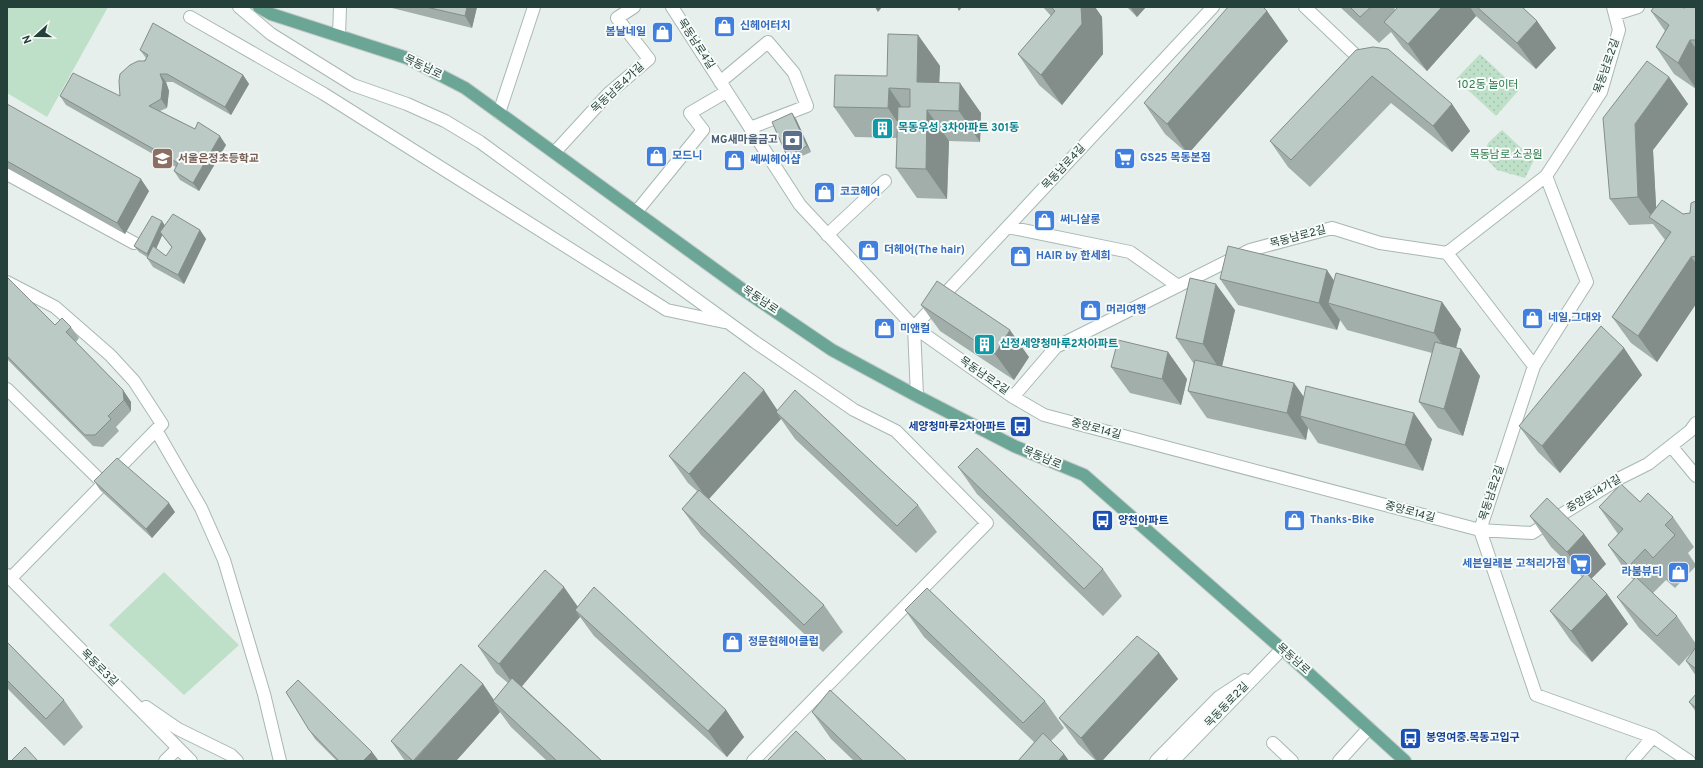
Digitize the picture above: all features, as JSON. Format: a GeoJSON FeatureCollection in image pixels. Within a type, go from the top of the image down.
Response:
{"type":"FeatureCollection","features":[{"type":"Feature","properties":{"kind":"main road","name":"목동남로"},"geometry":{"type":"LineString","coordinates":[[258,7],[271,14],[407,58],[465,88],[742,288],[832,350],[1014,446],[1084,475],[1282,649],[1406,761]]}},
{"type":"Feature","properties":{"kind":"street"},"geometry":{"type":"LineString","coordinates":[[239,7],[271,34],[353,85],[407,104],[445,121],[480,142],[782,360],[854,410],[896,431],[987,523],[753,761]]}},
{"type":"Feature","properties":{"kind":"street"},"geometry":{"type":"LineString","coordinates":[[339,36],[340,7]]}},
{"type":"Feature","properties":{"kind":"street"},"geometry":{"type":"LineString","coordinates":[[499,113],[534,7]]}},
{"type":"Feature","properties":{"kind":"street","name":"목동남로4가길"},"geometry":{"type":"LineString","coordinates":[[555,152],[609,93],[648,59],[617,18],[634,7]]}},
{"type":"Feature","properties":{"kind":"street","name":"목동남로4길"},"geometry":{"type":"LineString","coordinates":[[672,7],[800,206],[914,327],[947,350]]}},
{"type":"Feature","properties":{"kind":"street","name":"목동남로4길"},"geometry":{"type":"LineString","coordinates":[[914,327],[1213,7]]}},
{"type":"Feature","properties":{"kind":"street"},"geometry":{"type":"LineString","coordinates":[[1305,7],[1364,63]]}},
{"type":"Feature","properties":{"kind":"street"},"geometry":{"type":"LineString","coordinates":[[1614,10],[1638,7]]}},
{"type":"Feature","properties":{"kind":"street","name":"목동남로2길"},"geometry":{"type":"LineString","coordinates":[[947,350],[1013,397],[1056,347],[1250,250],[1332,228],[1380,243],[1447,253],[1546,176],[1601,92],[1619,30],[1614,10]]}},
{"type":"Feature","properties":{"kind":"street"},"geometry":{"type":"LineString","coordinates":[[190,17],[324,94],[667,310],[729,323]]}},
{"type":"Feature","properties":{"kind":"street","name":"목동남로4길"},"geometry":{"type":"LineString","coordinates":[[723,87],[768,42],[794,73],[807,106],[750,128]]}},
{"type":"Feature","properties":{"kind":"street"},"geometry":{"type":"LineString","coordinates":[[637,211],[703,130],[690,113],[723,87]]}},
{"type":"Feature","properties":{"kind":"street"},"geometry":{"type":"LineString","coordinates":[[7,174],[134,243]]}},
{"type":"Feature","properties":{"kind":"street","name":"목동남로2길"},"geometry":{"type":"LineString","coordinates":[[1480,530],[1534,366],[1587,282],[1546,176]]}},
{"type":"Feature","properties":{"kind":"street"},"geometry":{"type":"LineString","coordinates":[[827,235],[885,181]]}},
{"type":"Feature","properties":{"kind":"street"},"geometry":{"type":"LineString","coordinates":[[1008,227],[1130,252],[1178,286]]}},
{"type":"Feature","properties":{"kind":"street"},"geometry":{"type":"LineString","coordinates":[[1447,253],[1534,366]]}},
{"type":"Feature","properties":{"kind":"street"},"geometry":{"type":"LineString","coordinates":[[7,282],[55,307],[110,354],[134,381],[162,424],[104,484],[9,576]]}},
{"type":"Feature","properties":{"kind":"street"},"geometry":{"type":"LineString","coordinates":[[914,327],[917,396]]}},
{"type":"Feature","properties":{"kind":"street"},"geometry":{"type":"LineString","coordinates":[[7,389],[104,484]]}},
{"type":"Feature","properties":{"kind":"street","name":"중앙로14길"},"geometry":{"type":"LineString","coordinates":[[1013,397],[1044,415],[1480,530]]}},
{"type":"Feature","properties":{"kind":"street","name":"중앙로14가길"},"geometry":{"type":"LineString","coordinates":[[1480,530],[1532,533],[1620,478],[1648,464],[1690,431],[1696,424]]}},
{"type":"Feature","properties":{"kind":"street"},"geometry":{"type":"LineString","coordinates":[[156,430],[200,508],[224,560],[264,694],[280,761]]}},
{"type":"Feature","properties":{"kind":"street"},"geometry":{"type":"LineString","coordinates":[[1671,446],[1696,476]]}},
{"type":"Feature","properties":{"kind":"street"},"geometry":{"type":"LineString","coordinates":[[1480,530],[1536,695],[1653,737],[1688,761]]}},
{"type":"Feature","properties":{"kind":"street","name":"목동로3길"},"geometry":{"type":"LineString","coordinates":[[9,576],[191,761]]}},
{"type":"Feature","properties":{"kind":"street","name":"목동동로2길"},"geometry":{"type":"LineString","coordinates":[[1173,761],[1282,649]]}},
{"type":"Feature","properties":{"kind":"street"},"geometry":{"type":"LineString","coordinates":[[1156,761],[1219,697],[1263,668]]}},
{"type":"Feature","properties":{"kind":"street"},"geometry":{"type":"LineString","coordinates":[[125,694],[178,729],[234,758]]}},
{"type":"Feature","properties":{"kind":"street"},"geometry":{"type":"LineString","coordinates":[[1339,761],[1369,728]]}},
{"type":"Feature","properties":{"kind":"street"},"geometry":{"type":"LineString","coordinates":[[1632,761],[1653,737]]}},
{"type":"Feature","properties":{"kind":"street"},"geometry":{"type":"LineString","coordinates":[[1273,743],[1292,761]]}},
{"type":"Feature","properties":{"kind":"street"},"geometry":{"type":"LineString","coordinates":[[165,761],[178,748],[189,745],[206,745],[234,758]]}},
{"type":"Feature","properties":{"kind":"green space"},"geometry":{"type":"Polygon","coordinates":[[[7,7],[108,7],[47,117],[7,93],[7,7]]]}},
{"type":"Feature","properties":{"kind":"green space","name":"102동 놀이터"},"geometry":{"type":"Polygon","coordinates":[[[1480,54],[1519,90],[1496,116],[1456,79],[1480,54]]]}},
{"type":"Feature","properties":{"kind":"green space","name":"목동남로 소공원"},"geometry":{"type":"Polygon","coordinates":[[[1502,130],[1534,160],[1525,178],[1497,170],[1484,156],[1488,143],[1502,130]]]}},
{"type":"Feature","properties":{"kind":"green space"},"geometry":{"type":"Polygon","coordinates":[[[164,572],[239,645],[184,695],[109,625],[164,572]]]}},
{"type":"Feature","properties":{"kind":"building"},"geometry":{"type":"Polygon","coordinates":[[[426,7],[467,7],[465,16],[426,7]]]}},
{"type":"Feature","properties":{"kind":"building"},"geometry":{"type":"Polygon","coordinates":[[[1051,7],[1081,7],[1082,24],[1041,75],[1018,54],[1055,11],[1051,7]]]}},
{"type":"Feature","properties":{"kind":"building"},"geometry":{"type":"Polygon","coordinates":[[[1228,7],[1263,7],[1267,11],[1167,124],[1144,103],[1228,7]]]}},
{"type":"Feature","properties":{"kind":"building"},"geometry":{"type":"Polygon","coordinates":[[[1350,7],[1371,7],[1360,17],[1350,7]]]}},
{"type":"Feature","properties":{"kind":"building"},"geometry":{"type":"Polygon","coordinates":[[[1398,7],[1442,7],[1408,44],[1384,22],[1398,7]]]}},
{"type":"Feature","properties":{"kind":"building"},"geometry":{"type":"Polygon","coordinates":[[[1477,7],[1522,7],[1537,21],[1517,43],[1477,7]]]}},
{"type":"Feature","properties":{"kind":"building"},"geometry":{"type":"Polygon","coordinates":[[[1654,7],[1696,7],[1696,40],[1690,40],[1678,63],[1656,47],[1669,25],[1651,11],[1654,7]]]}},
{"type":"Feature","properties":{"kind":"building"},"geometry":{"type":"Polygon","coordinates":[[[153,23],[243,75],[225,107],[167,74],[160,74],[163,82],[161,99],[149,106],[195,129],[198,122],[220,136],[193,183],[174,171],[178,163],[60,96],[73,73],[120,96],[120,74],[130,65],[138,61],[145,61],[148,55],[140,50],[153,23]]]}},
{"type":"Feature","properties":{"kind":"building"},"geometry":{"type":"Polygon","coordinates":[[[888,34],[918,35],[917,82],[960,83],[959,111],[927,110],[926,169],[896,168],[898,107],[910,107],[910,89],[889,88],[888,108],[834,107],[835,75],[887,76],[888,34]]]}},
{"type":"Feature","properties":{"kind":"building"},"geometry":{"type":"Polygon","coordinates":[[[1373,47],[1388,49],[1452,104],[1433,126],[1372,76],[1291,160],[1270,141],[1356,50],[1373,47]]]}},
{"type":"Feature","properties":{"kind":"building"},"geometry":{"type":"Polygon","coordinates":[[[1647,61],[1669,77],[1635,124],[1638,197],[1610,199],[1603,118],[1647,61]]]}},
{"type":"Feature","properties":{"kind":"building"},"geometry":{"type":"Polygon","coordinates":[[[7,104],[141,179],[117,223],[7,161],[7,104]]]}},
{"type":"Feature","properties":{"kind":"building","name":"MG새마을금고"},"geometry":{"type":"Polygon","coordinates":[[[792,113],[807,146],[787,156],[772,122],[792,113]]]}},
{"type":"Feature","properties":{"kind":"building"},"geometry":{"type":"Polygon","coordinates":[[[1662,200],[1683,214],[1690,213],[1691,203],[1696,201],[1696,256],[1691,257],[1638,336],[1612,317],[1671,232],[1649,217],[1662,200]]]}},
{"type":"Feature","properties":{"kind":"building"},"geometry":{"type":"Polygon","coordinates":[[[173,214],[200,230],[178,275],[147,258],[153,246],[166,256],[172,247],[160,232],[173,214]]]}},
{"type":"Feature","properties":{"kind":"building"},"geometry":{"type":"Polygon","coordinates":[[[152,216],[162,221],[147,254],[134,246],[152,216]]]}},
{"type":"Feature","properties":{"kind":"building"},"geometry":{"type":"Polygon","coordinates":[[[1228,246],[1327,270],[1319,303],[1220,279],[1228,246]]]}},
{"type":"Feature","properties":{"kind":"building"},"geometry":{"type":"Polygon","coordinates":[[[1336,273],[1442,302],[1434,333],[1328,303],[1336,273]]]}},
{"type":"Feature","properties":{"kind":"building"},"geometry":{"type":"Polygon","coordinates":[[[7,277],[55,325],[62,318],[71,327],[66,332],[123,390],[124,400],[108,416],[111,419],[95,435],[85,435],[7,356],[7,277]]]}},
{"type":"Feature","properties":{"kind":"building"},"geometry":{"type":"Polygon","coordinates":[[[1190,278],[1216,284],[1203,344],[1176,338],[1190,278]]]}},
{"type":"Feature","properties":{"kind":"building"},"geometry":{"type":"Polygon","coordinates":[[[937,281],[1010,330],[995,354],[921,305],[937,281]]]}},
{"type":"Feature","properties":{"kind":"building"},"geometry":{"type":"Polygon","coordinates":[[[1601,326],[1624,348],[1542,446],[1519,426],[1601,326]]]}},
{"type":"Feature","properties":{"kind":"building"},"geometry":{"type":"Polygon","coordinates":[[[1118,340],[1168,352],[1162,379],[1111,367],[1118,340]]]}},
{"type":"Feature","properties":{"kind":"building"},"geometry":{"type":"Polygon","coordinates":[[[1435,342],[1461,349],[1444,409],[1419,402],[1435,342]]]}},
{"type":"Feature","properties":{"kind":"building"},"geometry":{"type":"Polygon","coordinates":[[[1195,360],[1294,383],[1287,413],[1188,391],[1195,360]]]}},
{"type":"Feature","properties":{"kind":"building"},"geometry":{"type":"Polygon","coordinates":[[[744,372],[764,390],[689,474],[669,456],[744,372]]]}},
{"type":"Feature","properties":{"kind":"building"},"geometry":{"type":"Polygon","coordinates":[[[1306,386],[1414,413],[1405,445],[1300,416],[1306,386]]]}},
{"type":"Feature","properties":{"kind":"building"},"geometry":{"type":"Polygon","coordinates":[[[795,390],[918,505],[897,526],[776,412],[795,390]]]}},
{"type":"Feature","properties":{"kind":"building"},"geometry":{"type":"Polygon","coordinates":[[[977,448],[1103,569],[1084,589],[958,467],[977,448]]]}},
{"type":"Feature","properties":{"kind":"building"},"geometry":{"type":"Polygon","coordinates":[[[117,458],[169,503],[146,529],[94,481],[117,458]]]}},
{"type":"Feature","properties":{"kind":"building"},"geometry":{"type":"Polygon","coordinates":[[[1621,484],[1640,502],[1648,493],[1673,517],[1665,525],[1675,535],[1653,558],[1645,549],[1629,566],[1608,545],[1623,529],[1599,507],[1621,484]]]}},
{"type":"Feature","properties":{"kind":"building"},"geometry":{"type":"Polygon","coordinates":[[[699,490],[824,605],[804,625],[682,509],[699,490]]]}},
{"type":"Feature","properties":{"kind":"building"},"geometry":{"type":"Polygon","coordinates":[[[1547,498],[1584,534],[1567,552],[1530,516],[1547,498]]]}},
{"type":"Feature","properties":{"kind":"building"},"geometry":{"type":"Polygon","coordinates":[[[545,570],[564,587],[499,664],[478,646],[545,570]]]}},
{"type":"Feature","properties":{"kind":"building"},"geometry":{"type":"Polygon","coordinates":[[[1586,573],[1607,594],[1571,631],[1550,611],[1586,573]]]}},
{"type":"Feature","properties":{"kind":"building"},"geometry":{"type":"Polygon","coordinates":[[[1636,577],[1677,616],[1657,636],[1617,597],[1636,577]]]}},
{"type":"Feature","properties":{"kind":"building"},"geometry":{"type":"Polygon","coordinates":[[[594,587],[726,710],[708,731],[575,610],[594,587]]]}},
{"type":"Feature","properties":{"kind":"building"},"geometry":{"type":"Polygon","coordinates":[[[927,588],[1045,701],[1023,723],[905,610],[927,588]]]}},
{"type":"Feature","properties":{"kind":"building"},"geometry":{"type":"Polygon","coordinates":[[[1137,636],[1159,653],[1081,738],[1059,718],[1137,636]]]}},
{"type":"Feature","properties":{"kind":"building"},"geometry":{"type":"Polygon","coordinates":[[[7,642],[64,700],[46,719],[7,680],[7,642]]]}},
{"type":"Feature","properties":{"kind":"building"},"geometry":{"type":"Polygon","coordinates":[[[1696,647],[1696,669],[1686,661],[1696,647]]]}},
{"type":"Feature","properties":{"kind":"building"},"geometry":{"type":"Polygon","coordinates":[[[461,664],[483,684],[413,761],[391,741],[461,664]]]}},
{"type":"Feature","properties":{"kind":"building"},"geometry":{"type":"Polygon","coordinates":[[[512,678],[602,761],[557,761],[493,701],[512,678]]]}},
{"type":"Feature","properties":{"kind":"building"},"geometry":{"type":"Polygon","coordinates":[[[298,680],[372,752],[363,761],[339,761],[309,730],[286,692],[298,680]]]}},
{"type":"Feature","properties":{"kind":"building"},"geometry":{"type":"Polygon","coordinates":[[[830,690],[907,761],[863,761],[812,712],[830,690]]]}},
{"type":"Feature","properties":{"kind":"building"},"geometry":{"type":"Polygon","coordinates":[[[1696,694],[1696,708],[1689,702],[1696,694]]]}},
{"type":"Feature","properties":{"kind":"building"},"geometry":{"type":"Polygon","coordinates":[[[796,731],[827,761],[767,761],[796,731]]]}},
{"type":"Feature","properties":{"kind":"building"},"geometry":{"type":"Polygon","coordinates":[[[1043,733],[1064,754],[1058,761],[1018,761],[1043,733]]]}},
{"type":"Feature","properties":{"kind":"building"},"geometry":{"type":"Polygon","coordinates":[[[25,747],[38,761],[11,761],[25,747]]]}},
{"type":"Feature","properties":{"kind":"place","name":"신헤어터치"},"geometry":{"type":"Point","coordinates":[724,26]}},
{"type":"Feature","properties":{"kind":"place","name":"봄날네일"},"geometry":{"type":"Point","coordinates":[662,32]}},
{"type":"Feature","properties":{"kind":"place","name":"목동우성 3차아파트 301동"},"geometry":{"type":"Point","coordinates":[882,128]}},
{"type":"Feature","properties":{"kind":"place","name":"MG새마을금고"},"geometry":{"type":"Point","coordinates":[793,140]}},
{"type":"Feature","properties":{"kind":"place","name":"모드니"},"geometry":{"type":"Point","coordinates":[656,156]}},
{"type":"Feature","properties":{"kind":"place","name":"GS25 목동본점"},"geometry":{"type":"Point","coordinates":[1124,158]}},
{"type":"Feature","properties":{"kind":"place","name":"서울은정초등학교"},"geometry":{"type":"Point","coordinates":[162,159]}},
{"type":"Feature","properties":{"kind":"place","name":"쎄씨헤어샵"},"geometry":{"type":"Point","coordinates":[735,160]}},
{"type":"Feature","properties":{"kind":"place","name":"코코헤어"},"geometry":{"type":"Point","coordinates":[824,192]}},
{"type":"Feature","properties":{"kind":"place","name":"써니살롱"},"geometry":{"type":"Point","coordinates":[1045,220]}},
{"type":"Feature","properties":{"kind":"place","name":"더헤어(The hair)"},"geometry":{"type":"Point","coordinates":[868,250]}},
{"type":"Feature","properties":{"kind":"place","name":"HAIR by 한세희"},"geometry":{"type":"Point","coordinates":[1021,256]}},
{"type":"Feature","properties":{"kind":"place","name":"머리여행"},"geometry":{"type":"Point","coordinates":[1090,310]}},
{"type":"Feature","properties":{"kind":"place","name":"네일,그대와"},"geometry":{"type":"Point","coordinates":[1532,318]}},
{"type":"Feature","properties":{"kind":"place","name":"미앤컬"},"geometry":{"type":"Point","coordinates":[885,329]}},
{"type":"Feature","properties":{"kind":"place","name":"신정세양청마루2차아파트"},"geometry":{"type":"Point","coordinates":[984,344]}},
{"type":"Feature","properties":{"kind":"place","name":"세양청마루2차아파트"},"geometry":{"type":"Point","coordinates":[1021,427]}},
{"type":"Feature","properties":{"kind":"place","name":"Thanks-Bike"},"geometry":{"type":"Point","coordinates":[1295,520]}},
{"type":"Feature","properties":{"kind":"place","name":"양천아파트"},"geometry":{"type":"Point","coordinates":[1103,521]}},
{"type":"Feature","properties":{"kind":"place","name":"세븐일레븐 고척리가점"},"geometry":{"type":"Point","coordinates":[1581,564]}},
{"type":"Feature","properties":{"kind":"place","name":"라붐뷰티"},"geometry":{"type":"Point","coordinates":[1678,572]}},
{"type":"Feature","properties":{"kind":"place","name":"정문현헤어클럽"},"geometry":{"type":"Point","coordinates":[733,642]}},
{"type":"Feature","properties":{"kind":"place","name":"봉영여중.목동고입구"},"geometry":{"type":"Point","coordinates":[1411,738]}}]}
